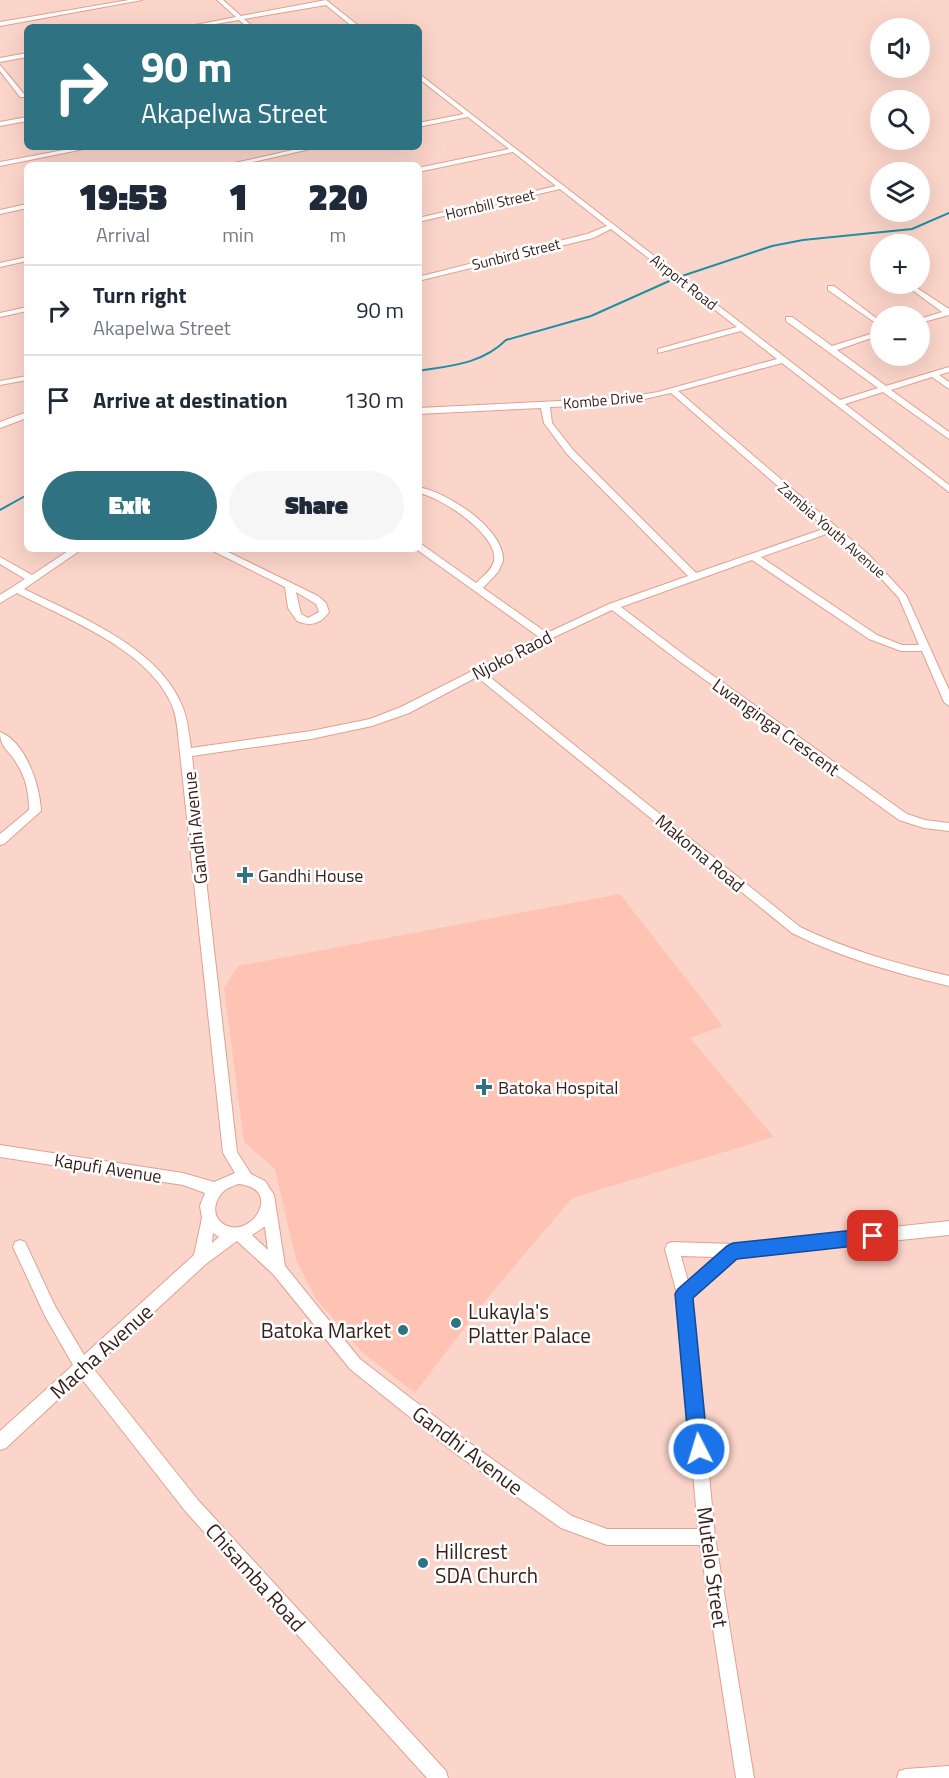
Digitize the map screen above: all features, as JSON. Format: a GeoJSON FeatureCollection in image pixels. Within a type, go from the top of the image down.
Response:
{"type":"FeatureCollection","features":[{"type":"Feature","properties":{"kind":"street"},"geometry":{"type":"LineString","coordinates":[[0,24],[139,0]]}},
{"type":"Feature","properties":{"kind":"street"},"geometry":{"type":"LineString","coordinates":[[220,0],[246,24]]}},
{"type":"Feature","properties":{"kind":"street"},"geometry":{"type":"LineString","coordinates":[[205,24],[325,2],[353,24]]}},
{"type":"Feature","properties":{"kind":"street"},"geometry":{"type":"LineString","coordinates":[[0,60],[24,56]]}},
{"type":"Feature","properties":{"kind":"street"},"geometry":{"type":"LineString","coordinates":[[0,67],[24,96]]}},
{"type":"Feature","properties":{"kind":"street","name":"Airport Road"},"geometry":{"type":"LineString","coordinates":[[422,80],[949,489]]}},
{"type":"Feature","properties":{"kind":"street"},"geometry":{"type":"LineString","coordinates":[[422,123],[468,115]]}},
{"type":"Feature","properties":{"kind":"street"},"geometry":{"type":"LineString","coordinates":[[0,124],[24,120]]}},
{"type":"Feature","properties":{"kind":"street"},"geometry":{"type":"LineString","coordinates":[[0,164],[75,150]]}},
{"type":"Feature","properties":{"kind":"street"},"geometry":{"type":"LineString","coordinates":[[244,162],[302,150]]}},
{"type":"Feature","properties":{"kind":"street"},"geometry":{"type":"LineString","coordinates":[[422,169],[514,150]]}},
{"type":"Feature","properties":{"kind":"street","name":"Hornbill Street"},"geometry":{"type":"LineString","coordinates":[[422,219],[562,187]]}},
{"type":"Feature","properties":{"kind":"street"},"geometry":{"type":"LineString","coordinates":[[0,212],[24,207]]}},
{"type":"Feature","properties":{"kind":"street","name":"Sunbird Street"},"geometry":{"type":"LineString","coordinates":[[422,278],[590,236],[612,226]]}},
{"type":"Feature","properties":{"kind":"street"},"geometry":{"type":"LineString","coordinates":[[0,265],[24,260]]}},
{"type":"Feature","properties":{"kind":"street"},"geometry":{"type":"LineString","coordinates":[[831,288],[870,317]]}},
{"type":"Feature","properties":{"kind":"street"},"geometry":{"type":"LineString","coordinates":[[922,294],[949,312]]}},
{"type":"Feature","properties":{"kind":"street"},"geometry":{"type":"LineString","coordinates":[[0,315],[24,310]]}},
{"type":"Feature","properties":{"kind":"street"},"geometry":{"type":"LineString","coordinates":[[930,318],[949,312]]}},
{"type":"Feature","properties":{"kind":"street"},"geometry":{"type":"LineString","coordinates":[[789,319],[949,436]]}},
{"type":"Feature","properties":{"kind":"street"},"geometry":{"type":"LineString","coordinates":[[661,351],[743,328]]}},
{"type":"Feature","properties":{"kind":"street"},"geometry":{"type":"LineString","coordinates":[[832,349],[870,336]]}},
{"type":"Feature","properties":{"kind":"street","name":"Kombe Drive"},"geometry":{"type":"LineString","coordinates":[[422,411],[622,401],[673,391],[783,360]]}},
{"type":"Feature","properties":{"kind":"street"},"geometry":{"type":"LineString","coordinates":[[838,403],[949,369]]}},
{"type":"Feature","properties":{"kind":"street"},"geometry":{"type":"LineString","coordinates":[[933,374],[949,386]]}},
{"type":"Feature","properties":{"kind":"street"},"geometry":{"type":"LineString","coordinates":[[0,383],[24,379]]}},
{"type":"Feature","properties":{"kind":"street","name":"Zambia Youth Avenue"},"geometry":{"type":"LineString","coordinates":[[673,391],[865,556],[903,597],[949,702]]}},
{"type":"Feature","properties":{"kind":"street"},"geometry":{"type":"LineString","coordinates":[[545,405],[549,423],[570,452],[694,577]]}},
{"type":"Feature","properties":{"kind":"street"},"geometry":{"type":"LineString","coordinates":[[0,425],[24,416]]}},
{"type":"Feature","properties":{"kind":"street"},"geometry":{"type":"LineString","coordinates":[[422,490],[448,499],[474,521],[492,543],[499,557],[496,569],[478,586]]}},
{"type":"Feature","properties":{"kind":"street","name":"Njoko Raod"},"geometry":{"type":"LineString","coordinates":[[186,753],[300,736],[372,722],[405,710],[546,637],[613,606],[832,529]]}},
{"type":"Feature","properties":{"kind":"street"},"geometry":{"type":"LineString","coordinates":[[422,549],[478,586],[546,637]]}},
{"type":"Feature","properties":{"kind":"street"},"geometry":{"type":"LineString","coordinates":[[0,600],[72,552]]}},
{"type":"Feature","properties":{"kind":"street"},"geometry":{"type":"LineString","coordinates":[[220,552],[290,587]]}},
{"type":"Feature","properties":{"kind":"street"},"geometry":{"type":"LineString","coordinates":[[754,557],[873,637],[901,648],[925,648]]}},
{"type":"Feature","properties":{"kind":"street"},"geometry":{"type":"LineString","coordinates":[[0,560],[32,579]]}},
{"type":"Feature","properties":{"kind":"street","name":"Gandhi Avenue"},"geometry":{"type":"LineString","coordinates":[[17,589],[124,647],[160,676],[177,704],[186,753],[230,1153],[246,1178]]}},
{"type":"Feature","properties":{"kind":"street","name":"Lwanginga Crescent"},"geometry":{"type":"LineString","coordinates":[[613,606],[903,817],[924,824],[949,826]]}},
{"type":"Feature","properties":{"kind":"street","name":"Makoma Road"},"geometry":{"type":"LineString","coordinates":[[479,673],[796,930],[827,946],[917,974],[949,981]]}},
{"type":"Feature","properties":{"kind":"street"},"geometry":{"type":"LineString","coordinates":[[0,736],[20,758],[36,793],[36,811],[0,841]]}},
{"type":"Feature","properties":{"kind":"street","name":"Kapufi Avenue"},"geometry":{"type":"LineString","coordinates":[[0,1151],[183,1179],[217,1187]]}},
{"type":"Feature","properties":{"kind":"street","name":"Gandhi Avenue"},"geometry":{"type":"LineString","coordinates":[[217,1187],[230,1153]]}},
{"type":"Feature","properties":{"kind":"street"},"geometry":{"type":"LineString","coordinates":[[268,1201],[264,1218],[257,1225],[237,1233],[215,1227],[206,1209],[208,1198],[227,1180],[246,1178],[262,1186],[268,1201],[278,1269]]}},
{"type":"Feature","properties":{"kind":"street"},"geometry":{"type":"LineString","coordinates":[[201,1259],[209,1219]]}},
{"type":"Feature","properties":{"kind":"street"},"geometry":{"type":"LineString","coordinates":[[684,1294],[733,1251],[949,1228]]}},
{"type":"Feature","properties":{"kind":"street","name":"Gandhi Avenue"},"geometry":{"type":"LineString","coordinates":[[237,1233],[278,1269],[355,1364],[458,1445],[567,1522],[607,1537],[707,1537]]}},
{"type":"Feature","properties":{"kind":"street","name":"Macha Avenue"},"geometry":{"type":"LineString","coordinates":[[0,1442],[201,1259],[237,1233]]}},
{"type":"Feature","properties":{"kind":"street","name":"Chisamba Road"},"geometry":{"type":"LineString","coordinates":[[20,1247],[50,1311],[83,1368],[192,1506],[439,1778]]}},
{"type":"Feature","properties":{"kind":"street","name":"Mutelo Street"},"geometry":{"type":"LineString","coordinates":[[733,1251],[672,1249],[684,1294],[707,1537],[745,1778]]}},
{"type":"Feature","properties":{"kind":"street"},"geometry":{"type":"LineString","coordinates":[[906,1778],[949,1774]]}},
{"type":"Feature","properties":{"kind":"shaded area","name":"Batoka Hospital"},"geometry":{"type":"Polygon","coordinates":[[[620,894],[723,1026],[690,1038],[774,1137],[572,1198],[481,1306],[415,1393],[363,1353],[316,1299],[296,1260],[275,1169],[244,1142],[224,988],[238,966],[620,894]]]}},
{"type":"Feature","properties":{"kind":"waterway"},"geometry":{"type":"LineString","coordinates":[[682,276],[772,246],[803,240],[912,229],[949,213]]}},
{"type":"Feature","properties":{"kind":"waterway"},"geometry":{"type":"LineString","coordinates":[[422,370],[465,363],[487,354],[506,340],[591,316],[676,278]]}},
{"type":"Feature","properties":{"kind":"waterway"},"geometry":{"type":"LineString","coordinates":[[0,510],[24,497]]}},
{"type":"Feature","properties":{"kind":"place","name":"Gandhi House"},"geometry":{"type":"Point","coordinates":[245,875]}},
{"type":"Feature","properties":{"kind":"place","name":"Batoka Hospital"},"geometry":{"type":"Point","coordinates":[484,1087]}},
{"type":"Feature","properties":{"kind":"place","name":"Lukayla's Platter Palace"},"geometry":{"type":"Point","coordinates":[456,1323]}},
{"type":"Feature","properties":{"kind":"place","name":"Batoka Market"},"geometry":{"type":"Point","coordinates":[403,1330]}},
{"type":"Feature","properties":{"kind":"place","name":"Hillcrest SDA Church"},"geometry":{"type":"Point","coordinates":[423,1563]}},
{"type":"Feature","properties":{"kind":"route"},"geometry":{"type":"LineString","coordinates":[[699,1449],[684,1294],[733,1251],[873,1236]]}}]}
